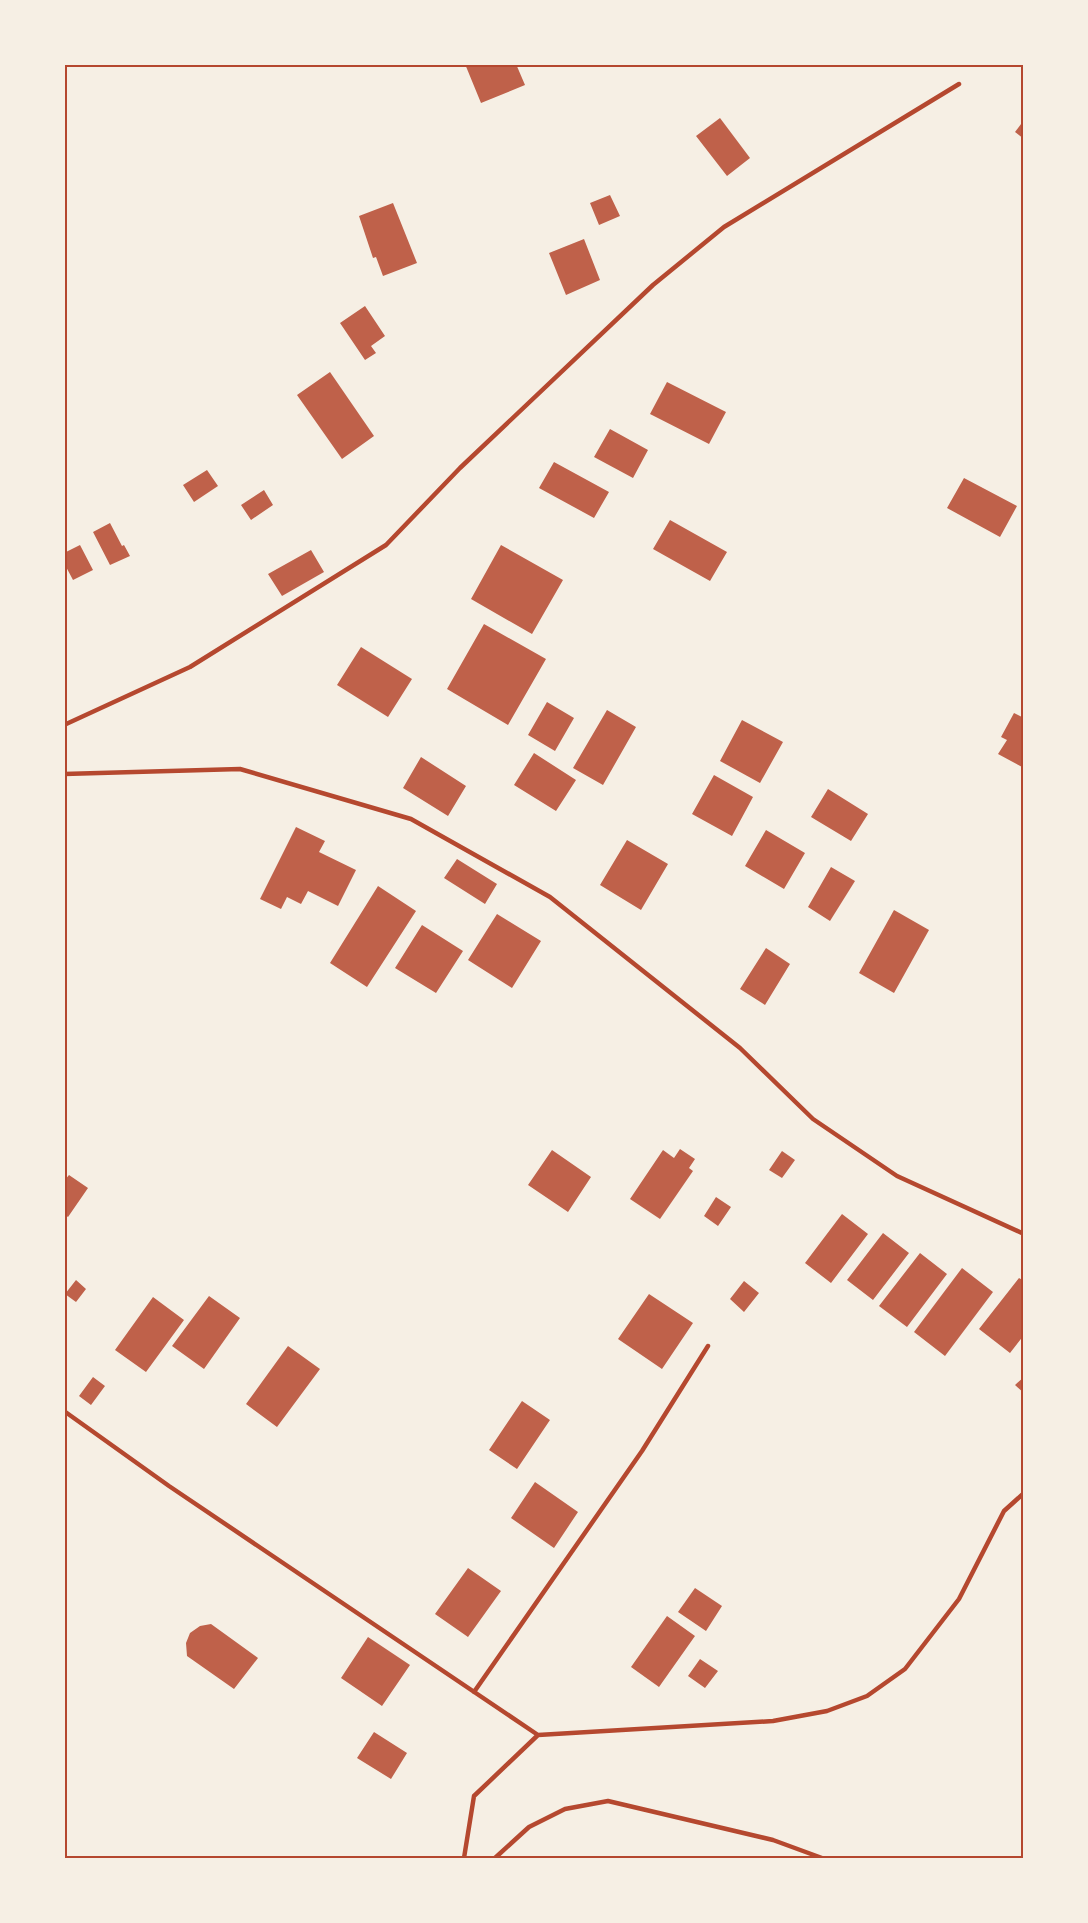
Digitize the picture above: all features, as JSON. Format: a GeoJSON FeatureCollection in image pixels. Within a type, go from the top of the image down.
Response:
{"type":"FeatureCollection","features":[{"type":"Feature","properties":{"kind":"lane"},"geometry":{"type":"LineString","coordinates":[[64,725],[190,667],[386,545],[460,468],[653,285],[724,227],[959,84]]}},
{"type":"Feature","properties":{"kind":"lane"},"geometry":{"type":"LineString","coordinates":[[64,774],[240,769],[411,819],[550,897],[740,1048],[813,1119],[860,1151],[897,1176],[1023,1234]]}},
{"type":"Feature","properties":{"kind":"lane"},"geometry":{"type":"LineString","coordinates":[[474,1692],[642,1451],[708,1346]]}},
{"type":"Feature","properties":{"kind":"lane"},"geometry":{"type":"LineString","coordinates":[[64,1411],[169,1486],[538,1735],[773,1721],[827,1711],[867,1696],[904,1669],[959,1599],[1004,1511],[1023,1493]]}},
{"type":"Feature","properties":{"kind":"lane"},"geometry":{"type":"LineString","coordinates":[[464,1858],[474,1796],[538,1735]]}},
{"type":"Feature","properties":{"kind":"lane"},"geometry":{"type":"LineString","coordinates":[[495,1858],[529,1827],[565,1809],[608,1801],[773,1840],[822,1858]]}},
{"type":"Feature","properties":{"kind":"building"},"geometry":{"type":"Polygon","coordinates":[[[465,64],[516,64],[525,85],[481,103],[465,64]]]}},
{"type":"Feature","properties":{"kind":"building"},"geometry":{"type":"Polygon","coordinates":[[[720,118],[750,158],[727,176],[696,136],[720,118]]]}},
{"type":"Feature","properties":{"kind":"building"},"geometry":{"type":"Polygon","coordinates":[[[1024,120],[1024,139],[1015,132],[1024,120]]]}},
{"type":"Feature","properties":{"kind":"building"},"geometry":{"type":"Polygon","coordinates":[[[610,195],[620,216],[599,225],[590,203],[610,195]]]}},
{"type":"Feature","properties":{"kind":"building"},"geometry":{"type":"Polygon","coordinates":[[[393,203],[417,263],[383,276],[376,257],[373,258],[359,216],[393,203]]]}},
{"type":"Feature","properties":{"kind":"building"},"geometry":{"type":"Polygon","coordinates":[[[584,239],[600,280],[566,295],[549,253],[584,239]]]}},
{"type":"Feature","properties":{"kind":"building"},"geometry":{"type":"Polygon","coordinates":[[[365,306],[385,336],[371,346],[376,353],[365,360],[340,323],[365,306]]]}},
{"type":"Feature","properties":{"kind":"building"},"geometry":{"type":"Polygon","coordinates":[[[330,372],[374,436],[342,459],[297,395],[330,372]]]}},
{"type":"Feature","properties":{"kind":"building"},"geometry":{"type":"Polygon","coordinates":[[[667,382],[726,412],[709,444],[650,414],[667,382]]]}},
{"type":"Feature","properties":{"kind":"building"},"geometry":{"type":"Polygon","coordinates":[[[610,429],[648,450],[633,478],[594,457],[610,429]]]}},
{"type":"Feature","properties":{"kind":"building"},"geometry":{"type":"Polygon","coordinates":[[[554,462],[609,492],[594,518],[539,488],[554,462]]]}},
{"type":"Feature","properties":{"kind":"building"},"geometry":{"type":"Polygon","coordinates":[[[207,470],[218,486],[194,502],[183,485],[207,470]]]}},
{"type":"Feature","properties":{"kind":"building"},"geometry":{"type":"Polygon","coordinates":[[[964,478],[1017,506],[1000,537],[947,508],[964,478]]]}},
{"type":"Feature","properties":{"kind":"building"},"geometry":{"type":"Polygon","coordinates":[[[264,490],[273,505],[251,520],[241,505],[264,490]]]}},
{"type":"Feature","properties":{"kind":"building"},"geometry":{"type":"Polygon","coordinates":[[[670,520],[727,552],[710,581],[653,549],[670,520]]]}},
{"type":"Feature","properties":{"kind":"building"},"geometry":{"type":"Polygon","coordinates":[[[110,523],[130,556],[110,565],[93,532],[110,523]]]}},
{"type":"Feature","properties":{"kind":"building"},"geometry":{"type":"Polygon","coordinates":[[[80,545],[93,570],[73,580],[64,563],[64,553],[80,545]]]}},
{"type":"Feature","properties":{"kind":"building"},"geometry":{"type":"Polygon","coordinates":[[[501,545],[563,580],[532,634],[471,599],[501,545]]]}},
{"type":"Feature","properties":{"kind":"building"},"geometry":{"type":"Polygon","coordinates":[[[311,550],[324,572],[282,596],[268,574],[311,550]]]}},
{"type":"Feature","properties":{"kind":"building"},"geometry":{"type":"Polygon","coordinates":[[[484,624],[546,659],[508,725],[447,689],[484,624]]]}},
{"type":"Feature","properties":{"kind":"building"},"geometry":{"type":"Polygon","coordinates":[[[361,647],[412,679],[388,717],[337,685],[361,647]]]}},
{"type":"Feature","properties":{"kind":"building"},"geometry":{"type":"Polygon","coordinates":[[[547,702],[574,718],[555,751],[528,735],[547,702]]]}},
{"type":"Feature","properties":{"kind":"building"},"geometry":{"type":"Polygon","coordinates":[[[607,710],[636,727],[603,785],[573,768],[607,710]]]}},
{"type":"Feature","properties":{"kind":"building"},"geometry":{"type":"Polygon","coordinates":[[[1014,713],[1024,718],[1024,768],[998,754],[1007,740],[1001,737],[1014,713]]]}},
{"type":"Feature","properties":{"kind":"building"},"geometry":{"type":"Polygon","coordinates":[[[742,720],[783,742],[760,783],[720,761],[742,720]]]}},
{"type":"Feature","properties":{"kind":"building"},"geometry":{"type":"Polygon","coordinates":[[[534,753],[576,780],[556,811],[514,785],[534,753]]]}},
{"type":"Feature","properties":{"kind":"building"},"geometry":{"type":"Polygon","coordinates":[[[421,757],[466,786],[448,816],[403,788],[421,757]]]}},
{"type":"Feature","properties":{"kind":"building"},"geometry":{"type":"Polygon","coordinates":[[[714,775],[753,797],[732,836],[692,814],[714,775]]]}},
{"type":"Feature","properties":{"kind":"building"},"geometry":{"type":"Polygon","coordinates":[[[828,789],[868,814],[851,841],[811,817],[828,789]]]}},
{"type":"Feature","properties":{"kind":"building"},"geometry":{"type":"Polygon","coordinates":[[[296,827],[325,841],[319,852],[356,870],[338,906],[308,891],[301,904],[287,897],[281,909],[260,899],[296,827]]]}},
{"type":"Feature","properties":{"kind":"building"},"geometry":{"type":"Polygon","coordinates":[[[766,830],[805,853],[784,889],[745,866],[766,830]]]}},
{"type":"Feature","properties":{"kind":"building"},"geometry":{"type":"Polygon","coordinates":[[[627,840],[668,864],[641,910],[600,885],[627,840]]]}},
{"type":"Feature","properties":{"kind":"building"},"geometry":{"type":"Polygon","coordinates":[[[457,859],[497,884],[485,904],[444,878],[457,859]]]}},
{"type":"Feature","properties":{"kind":"building"},"geometry":{"type":"Polygon","coordinates":[[[831,867],[855,881],[830,921],[808,907],[831,867]]]}},
{"type":"Feature","properties":{"kind":"building"},"geometry":{"type":"Polygon","coordinates":[[[378,886],[416,911],[367,987],[330,963],[378,886]]]}},
{"type":"Feature","properties":{"kind":"building"},"geometry":{"type":"Polygon","coordinates":[[[894,910],[929,930],[894,993],[859,973],[894,910]]]}},
{"type":"Feature","properties":{"kind":"building"},"geometry":{"type":"Polygon","coordinates":[[[497,914],[541,941],[512,988],[468,960],[497,914]]]}},
{"type":"Feature","properties":{"kind":"building"},"geometry":{"type":"Polygon","coordinates":[[[422,925],[463,951],[436,993],[395,968],[422,925]]]}},
{"type":"Feature","properties":{"kind":"building"},"geometry":{"type":"Polygon","coordinates":[[[766,948],[790,964],[765,1005],[740,989],[766,948]]]}},
{"type":"Feature","properties":{"kind":"building"},"geometry":{"type":"Polygon","coordinates":[[[680,1149],[695,1159],[689,1168],[693,1171],[660,1219],[630,1199],[663,1150],[674,1158],[680,1149]]]}},
{"type":"Feature","properties":{"kind":"building"},"geometry":{"type":"Polygon","coordinates":[[[552,1150],[591,1177],[568,1212],[528,1185],[552,1150]]]}},
{"type":"Feature","properties":{"kind":"building"},"geometry":{"type":"Polygon","coordinates":[[[782,1151],[795,1160],[782,1178],[769,1170],[782,1151]]]}},
{"type":"Feature","properties":{"kind":"building"},"geometry":{"type":"Polygon","coordinates":[[[69,1175],[88,1188],[68,1217],[64,1214],[64,1181],[69,1175]]]}},
{"type":"Feature","properties":{"kind":"building"},"geometry":{"type":"Polygon","coordinates":[[[716,1197],[731,1207],[718,1226],[704,1216],[716,1197]]]}},
{"type":"Feature","properties":{"kind":"building"},"geometry":{"type":"Polygon","coordinates":[[[842,1214],[868,1234],[831,1283],[805,1263],[842,1214]]]}},
{"type":"Feature","properties":{"kind":"building"},"geometry":{"type":"Polygon","coordinates":[[[883,1233],[909,1253],[873,1300],[847,1280],[883,1233]]]}},
{"type":"Feature","properties":{"kind":"building"},"geometry":{"type":"Polygon","coordinates":[[[920,1253],[947,1274],[907,1327],[879,1306],[920,1253]]]}},
{"type":"Feature","properties":{"kind":"building"},"geometry":{"type":"Polygon","coordinates":[[[962,1268],[993,1292],[945,1356],[914,1332],[962,1268]]]}},
{"type":"Feature","properties":{"kind":"building"},"geometry":{"type":"Polygon","coordinates":[[[1019,1278],[1024,1281],[1024,1335],[1010,1353],[979,1329],[1019,1278]]]}},
{"type":"Feature","properties":{"kind":"building"},"geometry":{"type":"Polygon","coordinates":[[[76,1280],[86,1289],[76,1302],[65,1294],[76,1280]]]}},
{"type":"Feature","properties":{"kind":"building"},"geometry":{"type":"Polygon","coordinates":[[[744,1281],[759,1293],[744,1312],[730,1299],[744,1281]]]}},
{"type":"Feature","properties":{"kind":"building"},"geometry":{"type":"Polygon","coordinates":[[[649,1294],[693,1323],[662,1369],[618,1339],[649,1294]]]}},
{"type":"Feature","properties":{"kind":"building"},"geometry":{"type":"Polygon","coordinates":[[[209,1296],[240,1318],[204,1369],[172,1346],[209,1296]]]}},
{"type":"Feature","properties":{"kind":"building"},"geometry":{"type":"Polygon","coordinates":[[[153,1297],[184,1320],[146,1372],[115,1350],[153,1297]]]}},
{"type":"Feature","properties":{"kind":"building"},"geometry":{"type":"Polygon","coordinates":[[[288,1346],[320,1369],[277,1427],[246,1404],[288,1346]]]}},
{"type":"Feature","properties":{"kind":"building"},"geometry":{"type":"Polygon","coordinates":[[[93,1377],[105,1386],[91,1405],[79,1396],[93,1377]]]}},
{"type":"Feature","properties":{"kind":"building"},"geometry":{"type":"Polygon","coordinates":[[[1024,1377],[1024,1393],[1015,1385],[1024,1377]]]}},
{"type":"Feature","properties":{"kind":"building"},"geometry":{"type":"Polygon","coordinates":[[[522,1401],[550,1420],[517,1469],[489,1450],[522,1401]]]}},
{"type":"Feature","properties":{"kind":"building"},"geometry":{"type":"Polygon","coordinates":[[[535,1482],[578,1512],[554,1548],[511,1518],[535,1482]]]}},
{"type":"Feature","properties":{"kind":"building"},"geometry":{"type":"Polygon","coordinates":[[[468,1568],[501,1591],[468,1637],[435,1614],[468,1568]]]}},
{"type":"Feature","properties":{"kind":"building"},"geometry":{"type":"Polygon","coordinates":[[[695,1588],[722,1606],[706,1631],[678,1612],[695,1588]]]}},
{"type":"Feature","properties":{"kind":"building"},"geometry":{"type":"Polygon","coordinates":[[[667,1616],[695,1636],[659,1687],[631,1667],[667,1616]]]}},
{"type":"Feature","properties":{"kind":"building"},"geometry":{"type":"Polygon","coordinates":[[[211,1624],[258,1658],[234,1689],[187,1656],[186,1643],[190,1633],[200,1626],[211,1624]]]}},
{"type":"Feature","properties":{"kind":"building"},"geometry":{"type":"Polygon","coordinates":[[[368,1637],[410,1665],[382,1706],[341,1678],[368,1637]]]}},
{"type":"Feature","properties":{"kind":"building"},"geometry":{"type":"Polygon","coordinates":[[[700,1659],[718,1671],[705,1688],[688,1676],[700,1659]]]}},
{"type":"Feature","properties":{"kind":"building"},"geometry":{"type":"Polygon","coordinates":[[[374,1732],[407,1753],[391,1779],[357,1758],[374,1732]]]}}]}
